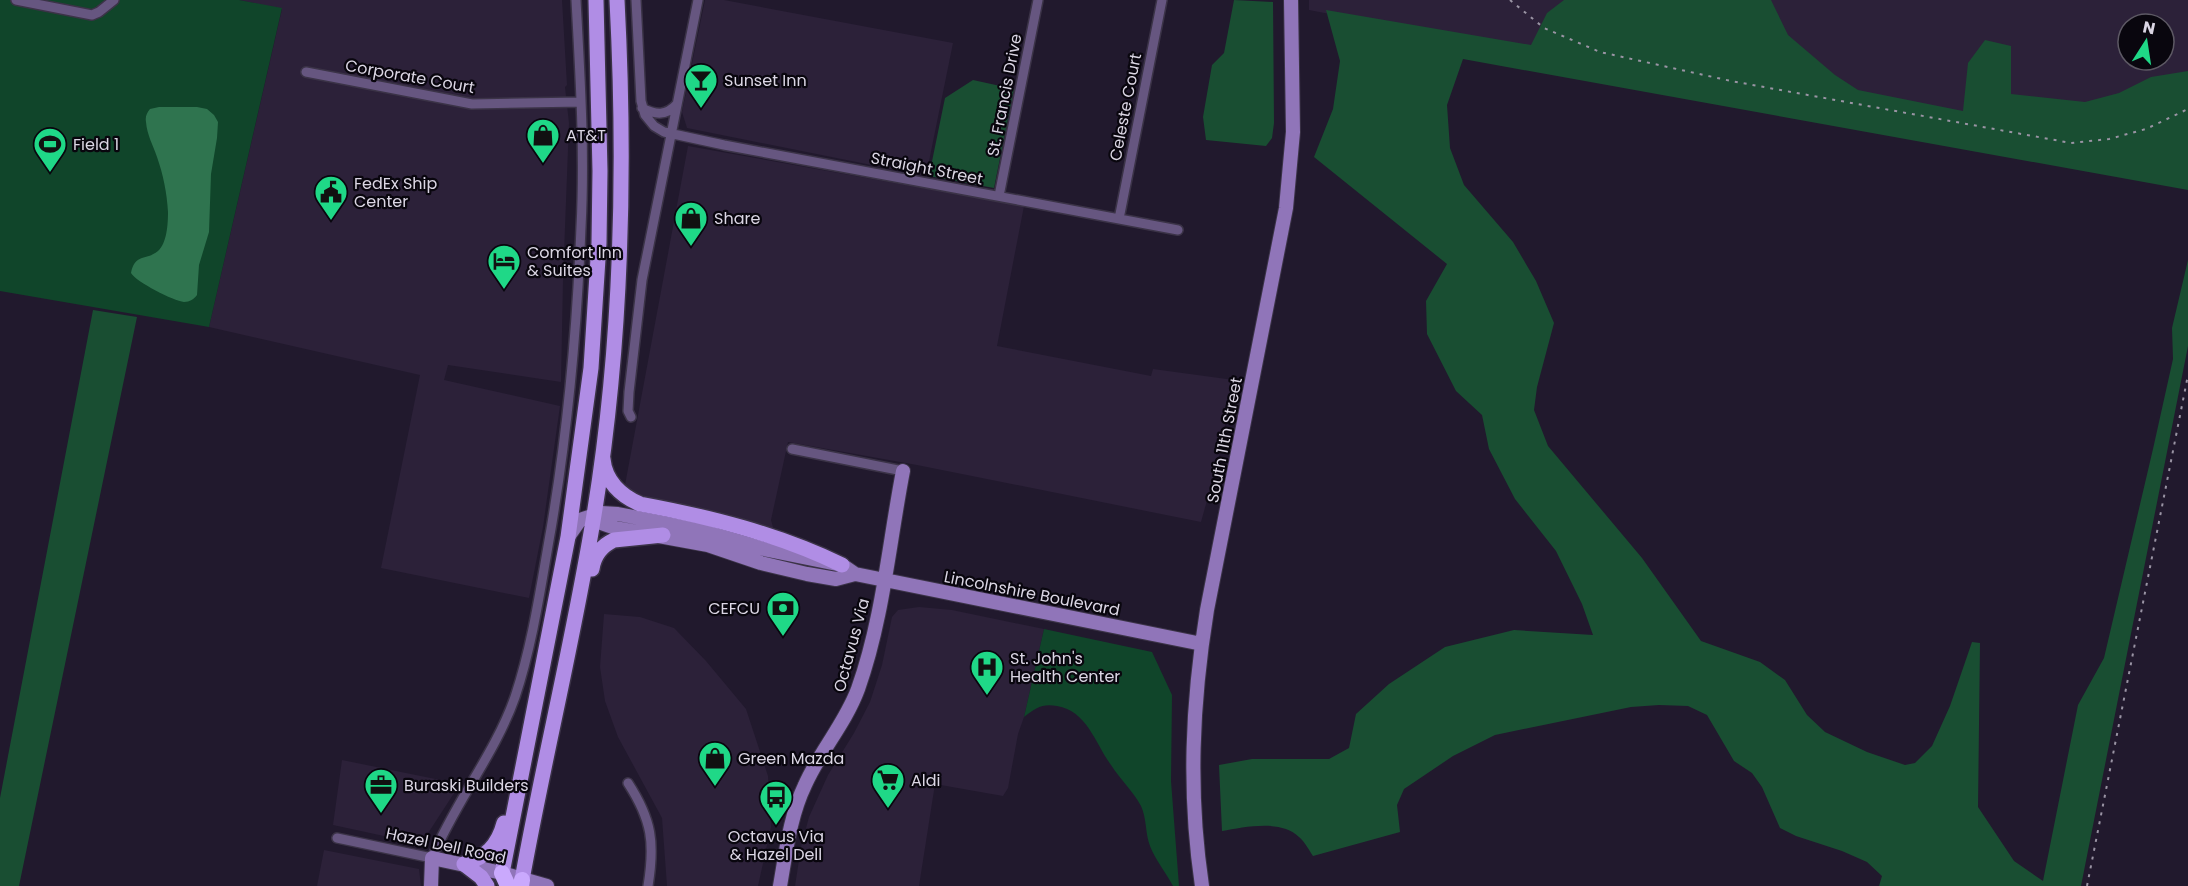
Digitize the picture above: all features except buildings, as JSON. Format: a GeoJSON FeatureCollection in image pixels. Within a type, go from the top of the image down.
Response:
{"type":"FeatureCollection","features":[{"type":"Feature","properties":{"kind":"main road"},"geometry":{"type":"LineString","coordinates":[[510,882],[529,740],[568,537],[590,378],[599,251],[600,107],[596,0]]}},
{"type":"Feature","properties":{"kind":"main road"},"geometry":{"type":"LineString","coordinates":[[510,882],[552,729],[594,515],[603,446],[618,310],[621,112],[617,0]]}},
{"type":"Feature","properties":{"kind":"main road"},"geometry":{"type":"LineString","coordinates":[[594,515],[586,500],[586,484],[605,308],[599,251]]}},
{"type":"Feature","properties":{"kind":"main road"},"geometry":{"type":"LineString","coordinates":[[603,446],[607,474],[615,487],[631,500],[640,504],[708,517],[811,550],[842,565]]}},
{"type":"Feature","properties":{"kind":"main road"},"geometry":{"type":"LineString","coordinates":[[552,729],[565,697],[594,559],[599,550],[614,540],[663,535]]}},
{"type":"Feature","properties":{"kind":"main road"},"geometry":{"type":"LineString","coordinates":[[488,886],[481,877],[464,864],[489,852],[498,840],[515,772],[529,740]]}},
{"type":"Feature","properties":{"kind":"main road"},"geometry":{"type":"LineString","coordinates":[[510,882],[516,863],[530,776],[529,740]]}},
{"type":"Feature","properties":{"kind":"street"},"geometry":{"type":"LineString","coordinates":[[16,0],[92,15],[114,0]]}},
{"type":"Feature","properties":{"kind":"street"},"geometry":{"type":"LineString","coordinates":[[431,886],[432,858],[444,829],[499,734],[523,670],[556,496],[573,358],[581,225],[581,102],[576,0]]}},
{"type":"Feature","properties":{"kind":"street"},"geometry":{"type":"LineString","coordinates":[[636,0],[642,108],[654,126],[671,134]]}},
{"type":"Feature","properties":{"kind":"street"},"geometry":{"type":"LineString","coordinates":[[631,417],[628,402],[636,322],[698,0]]}},
{"type":"Feature","properties":{"kind":"street","name":"St. Francis Drive"},"geometry":{"type":"LineString","coordinates":[[999,196],[1038,0]]}},
{"type":"Feature","properties":{"kind":"street","name":"Celeste Court"},"geometry":{"type":"LineString","coordinates":[[1119,219],[1162,0]]}},
{"type":"Feature","properties":{"kind":"street","name":"South 11th Street"},"geometry":{"type":"LineString","coordinates":[[1202,886],[1196,844],[1193,732],[1202,644],[1286,208],[1293,132],[1291,0]]}},
{"type":"Feature","properties":{"kind":"street","name":"Corporate Court"},"geometry":{"type":"LineString","coordinates":[[306,72],[471,104],[581,102]]}},
{"type":"Feature","properties":{"kind":"street"},"geometry":{"type":"LineString","coordinates":[[642,108],[659,114],[670,111],[677,103]]}},
{"type":"Feature","properties":{"kind":"street","name":"Straight Street"},"geometry":{"type":"LineString","coordinates":[[671,134],[1178,230]]}},
{"type":"Feature","properties":{"kind":"street"},"geometry":{"type":"LineString","coordinates":[[792,449],[903,471]]}},
{"type":"Feature","properties":{"kind":"street","name":"Octavus Via"},"geometry":{"type":"LineString","coordinates":[[780,886],[789,835],[804,786],[842,722],[857,691],[866,664],[885,580],[903,471]]}},
{"type":"Feature","properties":{"kind":"street","name":"Lincolnshire Boulevard"},"geometry":{"type":"LineString","coordinates":[[855,574],[837,579],[807,574],[761,563],[708,545],[615,528],[601,523],[594,515],[618,514],[679,525],[768,550],[842,565],[855,574],[1202,644]]}},
{"type":"Feature","properties":{"kind":"street"},"geometry":{"type":"LineString","coordinates":[[568,537],[580,520],[594,515]]}},
{"type":"Feature","properties":{"kind":"street"},"geometry":{"type":"LineString","coordinates":[[628,783],[642,806],[651,830],[653,852],[648,886]]}},
{"type":"Feature","properties":{"kind":"street","name":"Hazel Dell Road"},"geometry":{"type":"LineString","coordinates":[[337,838],[464,864],[510,882],[547,886]]}},
{"type":"Feature","properties":{"kind":"shaded area"},"geometry":{"type":"Polygon","coordinates":[[[0,0],[239,0],[282,8],[209,327],[0,291],[0,0]]]}},
{"type":"Feature","properties":{"kind":"shaded area"},"geometry":{"type":"Polygon","coordinates":[[[239,0],[562,0],[567,85],[565,87],[569,123],[561,382],[448,365],[444,380],[560,406],[543,527],[529,598],[381,568],[420,375],[209,327],[282,9],[239,0]]]}},
{"type":"Feature","properties":{"kind":"shaded area"},"geometry":{"type":"Polygon","coordinates":[[[705,0],[724,0],[953,43],[926,176],[687,128],[682,112],[705,0]]]}},
{"type":"Feature","properties":{"kind":"shaded area"},"geometry":{"type":"Polygon","coordinates":[[[1234,0],[1273,2],[1274,123],[1272,138],[1266,146],[1206,140],[1203,117],[1212,65],[1224,53],[1234,0]]]}},
{"type":"Feature","properties":{"kind":"shaded area"},"geometry":{"type":"Polygon","coordinates":[[[1309,0],[2188,0],[2188,179],[1309,10],[1309,0]]]}},
{"type":"Feature","properties":{"kind":"shaded area"},"geometry":{"type":"Polygon","coordinates":[[[1564,0],[1771,0],[1788,35],[1835,75],[1858,90],[1963,111],[1968,63],[1985,40],[2011,46],[2011,94],[2085,102],[2119,93],[2151,77],[2188,71],[2188,190],[1463,59],[1447,105],[1450,148],[1464,185],[1513,242],[1536,281],[1554,323],[1537,387],[1534,410],[1548,446],[1642,558],[1701,641],[1760,662],[1785,680],[1807,715],[1825,732],[1867,752],[1905,765],[1915,763],[1932,746],[1950,706],[1972,642],[1980,643],[1978,807],[2014,861],[2043,881],[2078,705],[2104,658],[2153,449],[2173,359],[2172,328],[2188,260],[2188,346],[2081,886],[1879,886],[1882,876],[1867,862],[1780,828],[1762,787],[1752,773],[1734,761],[1707,715],[1688,706],[1631,707],[1495,735],[1453,756],[1404,789],[1397,805],[1400,832],[1313,856],[1299,837],[1283,828],[1262,826],[1222,831],[1219,765],[1252,759],[1329,759],[1349,748],[1356,714],[1389,684],[1445,647],[1514,630],[1593,635],[1582,604],[1556,551],[1515,499],[1489,449],[1482,415],[1456,391],[1427,334],[1426,301],[1447,264],[1314,157],[1333,109],[1340,61],[1326,10],[1531,45],[1547,13],[1564,0]]]}},
{"type":"Feature","properties":{"kind":"shaded area"},"geometry":{"type":"Polygon","coordinates":[[[973,80],[1014,89],[994,188],[929,176],[945,98],[973,80]]]}},
{"type":"Feature","properties":{"kind":"shaded area"},"geometry":{"type":"Polygon","coordinates":[[[159,107],[207,109],[218,122],[211,174],[209,232],[199,265],[197,295],[186,302],[156,290],[131,273],[138,260],[154,254],[161,248],[168,222],[163,177],[146,120],[150,109],[159,107]]]}},
{"type":"Feature","properties":{"kind":"shaded area"},"geometry":{"type":"Polygon","coordinates":[[[688,146],[1024,206],[997,346],[1151,376],[1153,369],[1234,380],[1218,461],[1201,522],[917,465],[788,442],[771,520],[774,531],[644,497],[629,489],[625,485],[688,146]]]}},
{"type":"Feature","properties":{"kind":"shaded area"},"geometry":{"type":"Polygon","coordinates":[[[93,310],[137,317],[19,886],[0,886],[0,798],[93,310]]]}},
{"type":"Feature","properties":{"kind":"shaded area"},"geometry":{"type":"Polygon","coordinates":[[[919,607],[952,610],[1044,629],[1018,734],[1008,788],[1003,796],[935,784],[919,886],[795,886],[801,847],[809,817],[828,775],[870,702],[882,665],[892,617],[898,610],[919,607]]]}},
{"type":"Feature","properties":{"kind":"shaded area"},"geometry":{"type":"Polygon","coordinates":[[[604,614],[640,617],[674,628],[706,661],[746,709],[768,776],[771,827],[758,886],[667,886],[662,818],[618,737],[605,701],[600,667],[604,614]]]}},
{"type":"Feature","properties":{"kind":"shaded area"},"geometry":{"type":"Polygon","coordinates":[[[1044,629],[1152,652],[1172,695],[1171,781],[1179,886],[1173,886],[1152,851],[1141,806],[1083,721],[1067,709],[1052,705],[1039,707],[1024,717],[1044,629]]]}},
{"type":"Feature","properties":{"kind":"shaded area"},"geometry":{"type":"Polygon","coordinates":[[[342,760],[460,784],[421,844],[333,825],[342,760]]]}},
{"type":"Feature","properties":{"kind":"shaded area"},"geometry":{"type":"Polygon","coordinates":[[[324,850],[419,869],[421,886],[317,886],[324,850]]]}},
{"type":"Feature","properties":{"kind":"railway"},"geometry":{"type":"LineString","coordinates":[[1510,0],[1544,28],[1600,52],[1731,81],[2071,143],[2109,139],[2146,129],[2188,109]]}},
{"type":"Feature","properties":{"kind":"railway"},"geometry":{"type":"LineString","coordinates":[[2087,886],[2188,375]]}},
{"type":"Feature","properties":{"kind":"place","name":"Sunset Inn"},"geometry":{"type":"Point","coordinates":[701,109]}},
{"type":"Feature","properties":{"kind":"place","name":"AT&T"},"geometry":{"type":"Point","coordinates":[543,164]}},
{"type":"Feature","properties":{"kind":"place","name":"Field 1"},"geometry":{"type":"Point","coordinates":[50,173]}},
{"type":"Feature","properties":{"kind":"place","name":"FedEx Ship Center"},"geometry":{"type":"Point","coordinates":[331,221]}},
{"type":"Feature","properties":{"kind":"place","name":"Share"},"geometry":{"type":"Point","coordinates":[691,247]}},
{"type":"Feature","properties":{"kind":"place","name":"Comfort Inn & Suites"},"geometry":{"type":"Point","coordinates":[504,290]}},
{"type":"Feature","properties":{"kind":"place","name":"CEFCU"},"geometry":{"type":"Point","coordinates":[783,637]}},
{"type":"Feature","properties":{"kind":"place","name":"St. John's Health Center"},"geometry":{"type":"Point","coordinates":[987,696]}},
{"type":"Feature","properties":{"kind":"place","name":"Green Mazda"},"geometry":{"type":"Point","coordinates":[715,787]}},
{"type":"Feature","properties":{"kind":"place","name":"Aldi"},"geometry":{"type":"Point","coordinates":[888,809]}},
{"type":"Feature","properties":{"kind":"place","name":"Buraski Builders"},"geometry":{"type":"Point","coordinates":[381,814]}},
{"type":"Feature","properties":{"kind":"place","name":"Octavus Via & Hazel Dell"},"geometry":{"type":"Point","coordinates":[776,826]}}]}
